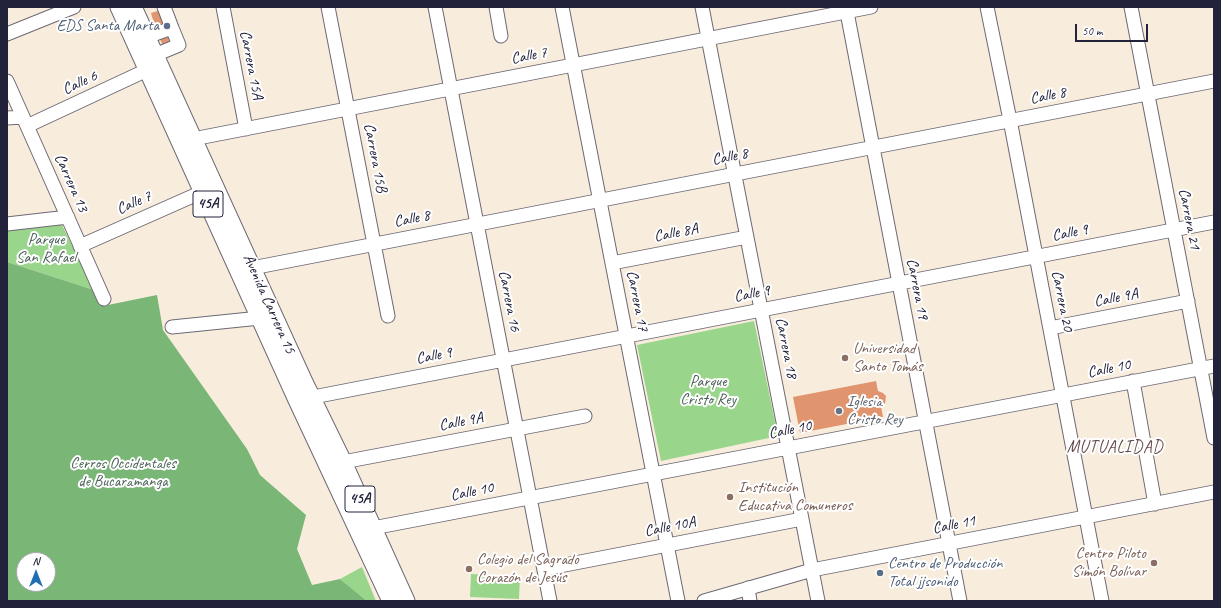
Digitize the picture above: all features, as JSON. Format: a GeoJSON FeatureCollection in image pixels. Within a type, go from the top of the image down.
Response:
{"type":"FeatureCollection","features":[{"type":"Feature","properties":{"kind":"main road","name":"Avenida Carrera 15"},"geometry":{"type":"LineString","coordinates":[[125,8],[147,37],[252,268],[304,399],[391,601]]}},
{"type":"Feature","properties":{"kind":"main road","name":"Avenida Carrera 15"},"geometry":{"type":"LineString","coordinates":[[125,8],[147,70],[260,318],[304,399],[343,462],[406,601]]}},
{"type":"Feature","properties":{"kind":"street"},"geometry":{"type":"LineString","coordinates":[[155,55],[179,46],[164,7]]}},
{"type":"Feature","properties":{"kind":"street","name":"Carrera 15A"},"geometry":{"type":"LineString","coordinates":[[223,7],[246,129]]}},
{"type":"Feature","properties":{"kind":"street","name":"Carrera 15B"},"geometry":{"type":"LineString","coordinates":[[328,7],[388,316]]}},
{"type":"Feature","properties":{"kind":"street","name":"Carrera 16"},"geometry":{"type":"LineString","coordinates":[[435,7],[550,601]]}},
{"type":"Feature","properties":{"kind":"street"},"geometry":{"type":"LineString","coordinates":[[496,7],[501,36]]}},
{"type":"Feature","properties":{"kind":"street","name":"Carrera 17"},"geometry":{"type":"LineString","coordinates":[[562,7],[678,601]]}},
{"type":"Feature","properties":{"kind":"street","name":"Carrera 18"},"geometry":{"type":"LineString","coordinates":[[702,7],[818,601]]}},
{"type":"Feature","properties":{"kind":"street","name":"Calle 7"},"geometry":{"type":"LineString","coordinates":[[193,139],[708,39],[846,9],[871,7]]}},
{"type":"Feature","properties":{"kind":"street","name":"Carrera 20"},"geometry":{"type":"LineString","coordinates":[[987,7],[1102,601]]}},
{"type":"Feature","properties":{"kind":"street","name":"Carrera 21"},"geometry":{"type":"LineString","coordinates":[[1131,7],[1214,438]]}},
{"type":"Feature","properties":{"kind":"street"},"geometry":{"type":"LineString","coordinates":[[7,34],[68,8]]}},
{"type":"Feature","properties":{"kind":"street","name":"Carrera 19"},"geometry":{"type":"LineString","coordinates":[[846,9],[960,601]]}},
{"type":"Feature","properties":{"kind":"street"},"geometry":{"type":"LineString","coordinates":[[147,37],[172,28]]}},
{"type":"Feature","properties":{"kind":"street","name":"Calle 6"},"geometry":{"type":"LineString","coordinates":[[7,118],[25,121],[147,70]]}},
{"type":"Feature","properties":{"kind":"street","name":"Carrera 13"},"geometry":{"type":"LineString","coordinates":[[7,81],[104,299]]}},
{"type":"Feature","properties":{"kind":"street","name":"Calle 8"},"geometry":{"type":"LineString","coordinates":[[252,268],[1214,81]]}},
{"type":"Feature","properties":{"kind":"street","name":"Calle 7"},"geometry":{"type":"LineString","coordinates":[[80,246],[202,192]]}},
{"type":"Feature","properties":{"kind":"street"},"geometry":{"type":"LineString","coordinates":[[7,224],[68,217]]}},
{"type":"Feature","properties":{"kind":"street","name":"Calle 9"},"geometry":{"type":"LineString","coordinates":[[304,399],[1214,222]]}},
{"type":"Feature","properties":{"kind":"street","name":"Calle 8A"},"geometry":{"type":"LineString","coordinates":[[612,263],[747,237]]}},
{"type":"Feature","properties":{"kind":"street","name":"Calle 9A"},"geometry":{"type":"LineString","coordinates":[[1050,328],[1188,301]]}},
{"type":"Feature","properties":{"kind":"street"},"geometry":{"type":"LineString","coordinates":[[172,327],[260,318]]}},
{"type":"Feature","properties":{"kind":"street","name":"Calle 10"},"geometry":{"type":"LineString","coordinates":[[373,528],[1214,366]]}},
{"type":"Feature","properties":{"kind":"street"},"geometry":{"type":"LineString","coordinates":[[1133,381],[1155,504]]}},
{"type":"Feature","properties":{"kind":"street","name":"Calle 9A"},"geometry":{"type":"LineString","coordinates":[[343,462],[586,416]]}},
{"type":"Feature","properties":{"kind":"street","name":"Calle 11"},"geometry":{"type":"LineString","coordinates":[[704,601],[749,595],[812,570],[1214,492]]}},
{"type":"Feature","properties":{"kind":"street","name":"Calle 10A"},"geometry":{"type":"LineString","coordinates":[[544,569],[802,519]]}},
{"type":"Feature","properties":{"kind":"green space","name":"Parque San Rafael"},"geometry":{"type":"Polygon","coordinates":[[[61,223],[94,290],[7,262],[7,228],[61,223]]]}},
{"type":"Feature","properties":{"kind":"green space","name":"Cerros Occidentales de Bucaramanga"},"geometry":{"type":"Polygon","coordinates":[[[7,262],[94,290],[103,306],[157,295],[163,330],[247,449],[260,475],[306,515],[297,549],[312,585],[340,579],[367,601],[7,601],[7,262]]]}},
{"type":"Feature","properties":{"kind":"green space","name":"Parque Cristo Rey"},"geometry":{"type":"Polygon","coordinates":[[[754,321],[778,436],[661,461],[637,345],[754,321]]]}},
{"type":"Feature","properties":{"kind":"green space"},"geometry":{"type":"Polygon","coordinates":[[[362,567],[376,601],[367,601],[340,579],[362,567]]]}},
{"type":"Feature","properties":{"kind":"green space"},"geometry":{"type":"Polygon","coordinates":[[[471,574],[520,576],[519,599],[470,597],[471,574]]]}},
{"type":"Feature","properties":{"kind":"building"},"geometry":{"type":"Polygon","coordinates":[[[164,9],[169,26],[156,30],[151,13],[164,9]]]}},
{"type":"Feature","properties":{"kind":"building"},"geometry":{"type":"Polygon","coordinates":[[[172,32],[176,41],[163,46],[159,37],[172,32]]]}},
{"type":"Feature","properties":{"kind":"building","name":"Iglesia Cristo Rey"},"geometry":{"type":"Polygon","coordinates":[[[876,381],[878,391],[886,396],[885,404],[881,406],[883,417],[800,433],[793,397],[876,381]]]}},
{"type":"Feature","properties":{"kind":"place","name":"EDS Santa Marta"},"geometry":{"type":"Point","coordinates":[167,26]}},
{"type":"Feature","properties":{"kind":"place","name":"Universidad Santo Tomás"},"geometry":{"type":"Point","coordinates":[845,358]}},
{"type":"Feature","properties":{"kind":"place","name":"Iglesia Cristo Rey"},"geometry":{"type":"Point","coordinates":[839,411]}},
{"type":"Feature","properties":{"kind":"place","name":"Institución Educativa Comuneros"},"geometry":{"type":"Point","coordinates":[730,497]}},
{"type":"Feature","properties":{"kind":"place","name":"Centro Piloto Simón Bolívar"},"geometry":{"type":"Point","coordinates":[1154,563]}},
{"type":"Feature","properties":{"kind":"place","name":"Colegio del Sagrado Corazón de Jesús"},"geometry":{"type":"Point","coordinates":[469,569]}},
{"type":"Feature","properties":{"kind":"place","name":"Centro de Producción Total jjsonido"},"geometry":{"type":"Point","coordinates":[880,573]}},
{"type":"Feature","properties":{"kind":"district","name":"MUTUALIDAD"},"geometry":{"type":"Point","coordinates":[1115,448]}}]}
